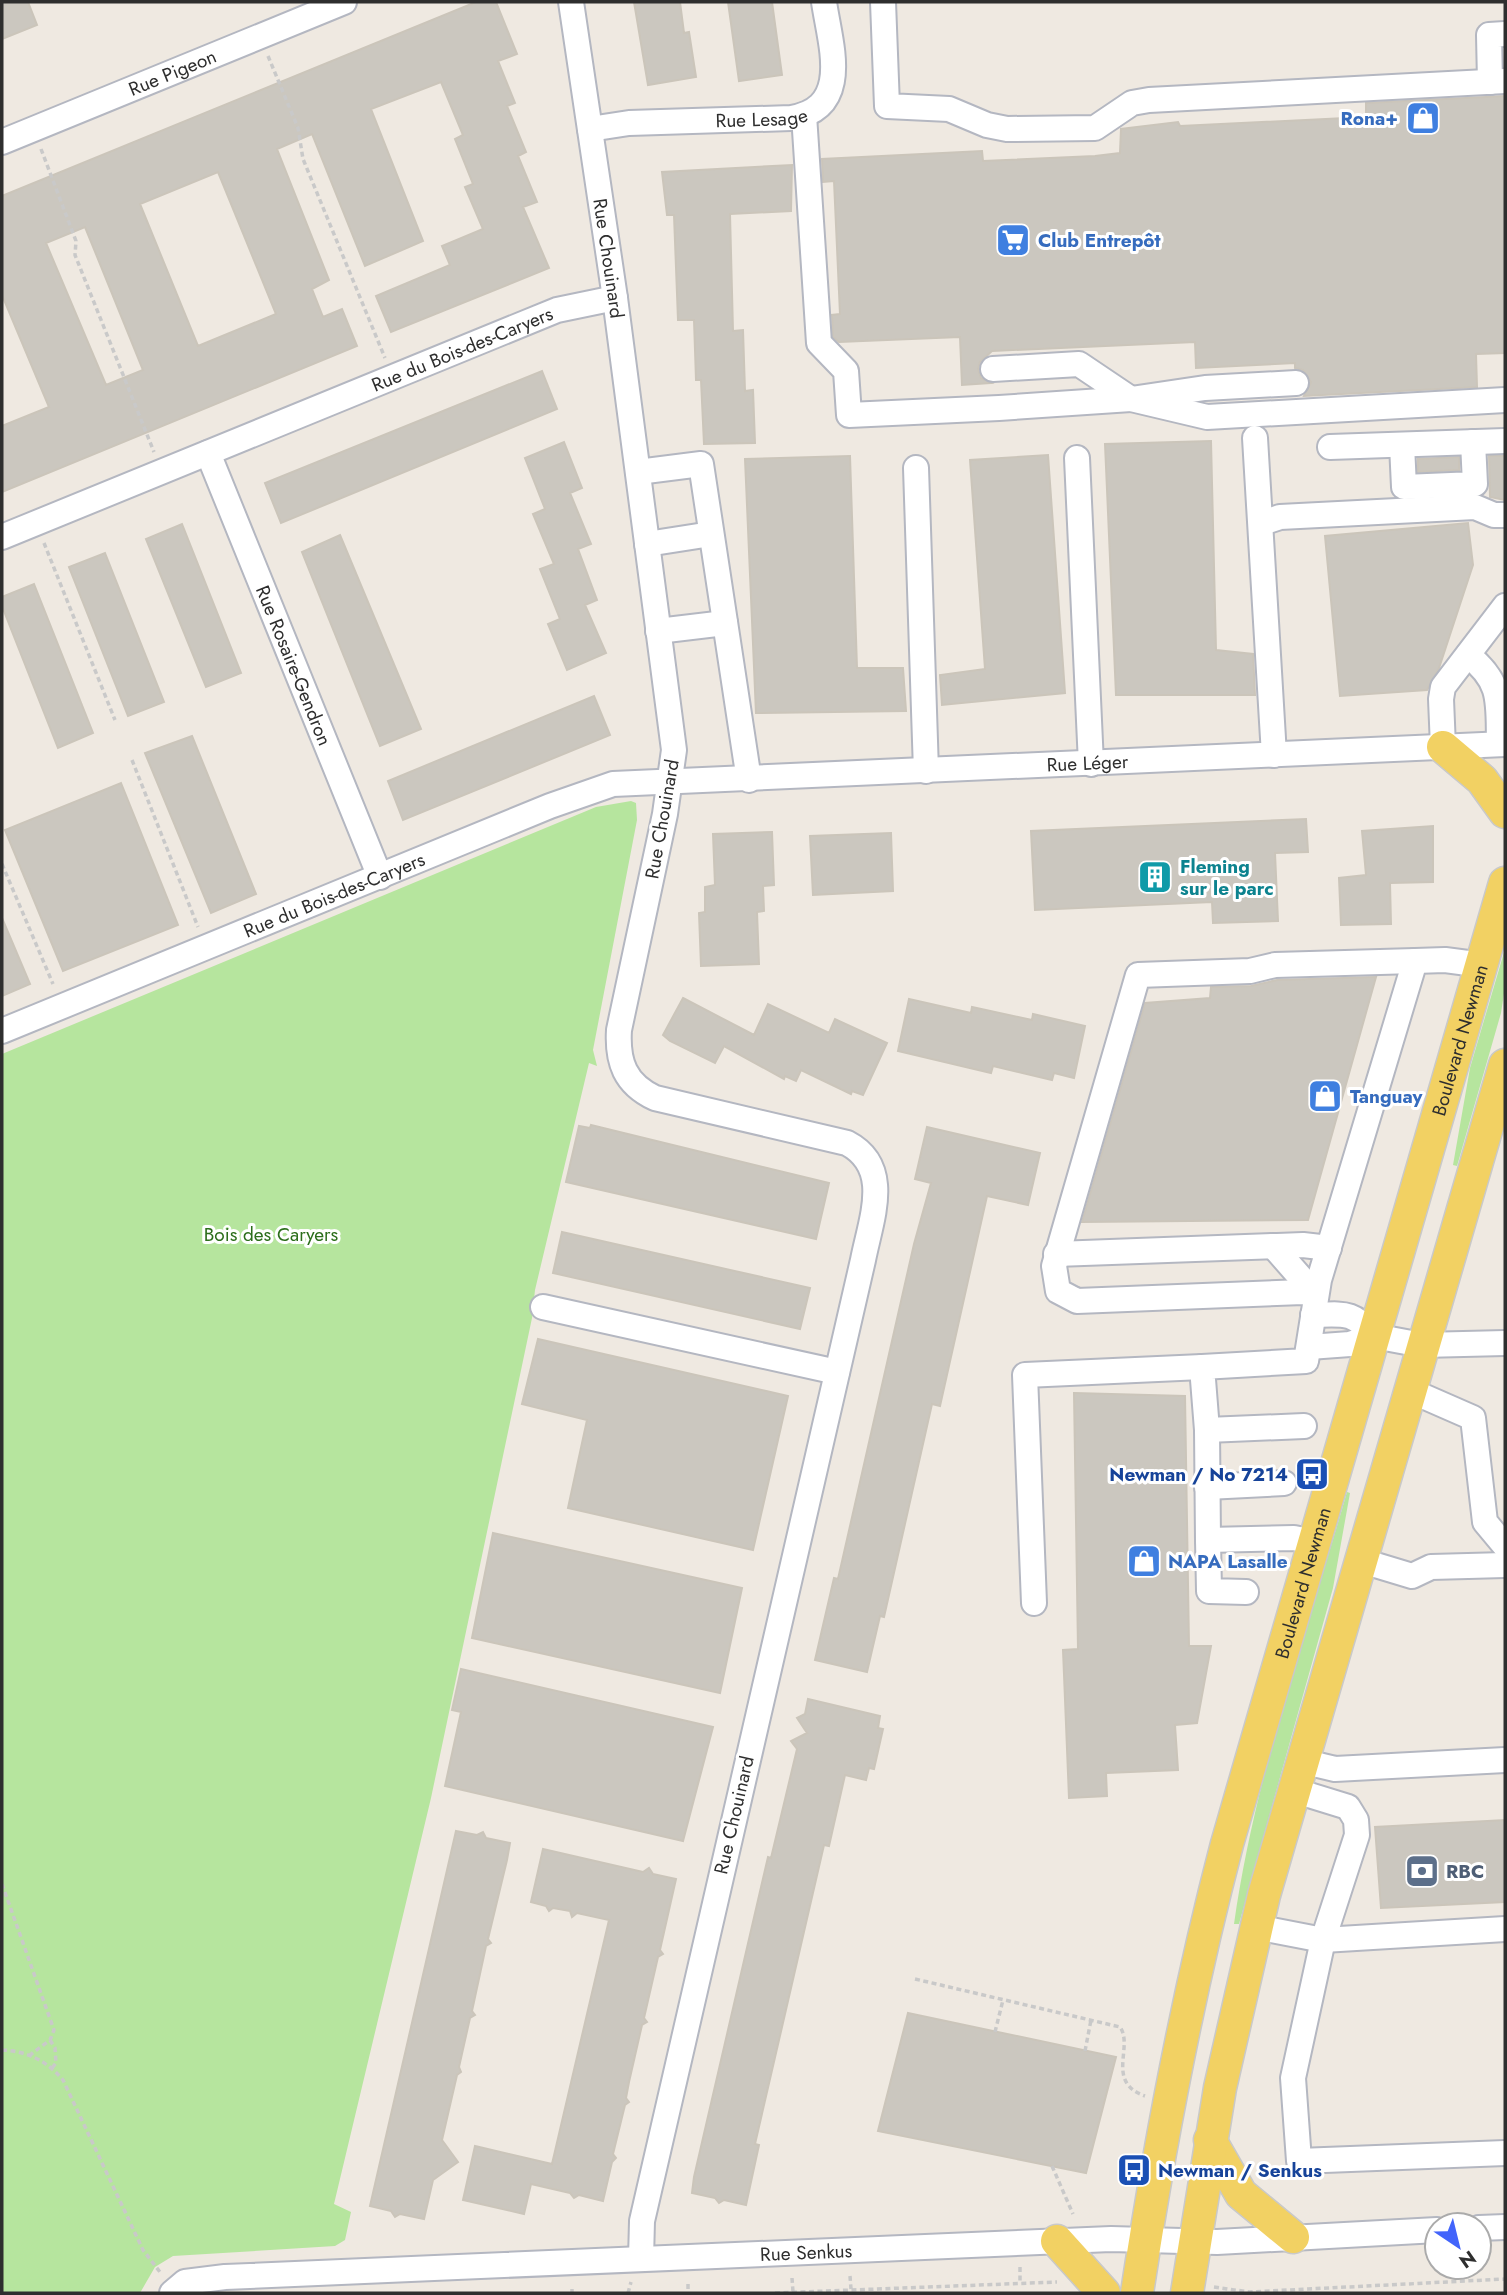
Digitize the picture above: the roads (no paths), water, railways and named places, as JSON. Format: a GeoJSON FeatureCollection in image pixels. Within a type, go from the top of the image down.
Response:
{"type":"FeatureCollection","features":[{"type":"Feature","properties":{"kind":"main road"},"geometry":{"type":"LineString","coordinates":[[1443,747],[1482,780],[1505,812]]}},
{"type":"Feature","properties":{"kind":"main road","name":"Boulevard Newman"},"geometry":{"type":"LineString","coordinates":[[1137,2293],[1195,1965],[1257,1734],[1505,883]]}},
{"type":"Feature","properties":{"kind":"main road"},"geometry":{"type":"LineString","coordinates":[[1200,2290],[1194,2241],[1210,2140],[1256,1927],[1422,1345],[1501,1096],[1505,1065]]}},
{"type":"Feature","properties":{"kind":"main road"},"geometry":{"type":"LineString","coordinates":[[1210,2140],[1241,2194],[1293,2237]]}},
{"type":"Feature","properties":{"kind":"main road"},"geometry":{"type":"LineString","coordinates":[[1057,2241],[1104,2293]]}},
{"type":"Feature","properties":{"kind":"street","name":"Rue Pigeon"},"geometry":{"type":"LineString","coordinates":[[2,142],[344,2]]}},
{"type":"Feature","properties":{"kind":"street","name":"Rue Chouinard"},"geometry":{"type":"LineString","coordinates":[[571,2],[615,298],[673,743],[671,782],[620,1030],[620,1062],[632,1083],[655,1098],[838,1140],[856,1148],[869,1162],[876,1178],[876,1191],[837,1372],[642,2221],[641,2259]]}},
{"type":"Feature","properties":{"kind":"street","name":"Rue Lesage"},"geometry":{"type":"LineString","coordinates":[[590,129],[629,123],[779,119],[804,115],[825,101],[834,80],[824,2]]}},
{"type":"Feature","properties":{"kind":"street"},"geometry":{"type":"LineString","coordinates":[[883,2],[887,106],[949,109],[986,125],[1007,129],[1095,128],[1132,103],[1149,100],[1498,81],[1489,34],[1505,34]]}},
{"type":"Feature","properties":{"kind":"street"},"geometry":{"type":"LineString","coordinates":[[804,115],[819,343],[846,371],[849,415],[1131,398],[1205,388],[1296,383]]}},
{"type":"Feature","properties":{"kind":"street","name":"Rue du Bois-des-Caryers"},"geometry":{"type":"LineString","coordinates":[[2,537],[566,307],[615,298]]}},
{"type":"Feature","properties":{"kind":"street"},"geometry":{"type":"LineString","coordinates":[[993,369],[1079,364],[1131,398],[1207,417],[1505,400]]}},
{"type":"Feature","properties":{"kind":"street"},"geometry":{"type":"LineString","coordinates":[[1255,438],[1274,755]]}},
{"type":"Feature","properties":{"kind":"street"},"geometry":{"type":"LineString","coordinates":[[1331,447],[1505,441]]}},
{"type":"Feature","properties":{"kind":"street"},"geometry":{"type":"LineString","coordinates":[[1402,445],[1404,488],[1475,484],[1473,442]]}},
{"type":"Feature","properties":{"kind":"street","name":"Rue Rosaire-Gendron"},"geometry":{"type":"LineString","coordinates":[[208,453],[380,877]]}},
{"type":"Feature","properties":{"kind":"street"},"geometry":{"type":"LineString","coordinates":[[1077,458],[1091,764]]}},
{"type":"Feature","properties":{"kind":"street"},"geometry":{"type":"LineString","coordinates":[[638,472],[701,464],[749,779]]}},
{"type":"Feature","properties":{"kind":"street"},"geometry":{"type":"LineString","coordinates":[[916,468],[926,771]]}},
{"type":"Feature","properties":{"kind":"street"},"geometry":{"type":"LineString","coordinates":[[1262,523],[1280,517],[1475,507],[1494,515],[1505,515]]}},
{"type":"Feature","properties":{"kind":"street"},"geometry":{"type":"LineString","coordinates":[[647,544],[711,534]]}},
{"type":"Feature","properties":{"kind":"street"},"geometry":{"type":"LineString","coordinates":[[1443,747],[1441,699],[1444,687],[1505,606]]}},
{"type":"Feature","properties":{"kind":"street"},"geometry":{"type":"LineString","coordinates":[[658,631],[724,622]]}},
{"type":"Feature","properties":{"kind":"street"},"geometry":{"type":"LineString","coordinates":[[1468,655],[1489,673],[1495,686],[1502,744]]}},
{"type":"Feature","properties":{"kind":"street","name":"Rue Léger"},"geometry":{"type":"LineString","coordinates":[[671,782],[1502,744]]}},
{"type":"Feature","properties":{"kind":"street","name":"Rue du Bois-des-Caryers"},"geometry":{"type":"LineString","coordinates":[[2,1031],[598,788],[624,782],[671,782]]}},
{"type":"Feature","properties":{"kind":"street"},"geometry":{"type":"LineString","coordinates":[[1374,1336],[1358,1318],[1315,1305],[1295,1293],[1077,1301],[1063,1296],[1054,1285],[1056,1254],[1138,975],[1250,971],[1275,965],[1445,960],[1483,965]]}},
{"type":"Feature","properties":{"kind":"street"},"geometry":{"type":"LineString","coordinates":[[1034,1603],[1025,1375],[1306,1361],[1315,1305],[1329,1248],[1415,961]]}},
{"type":"Feature","properties":{"kind":"street"},"geometry":{"type":"LineString","coordinates":[[1056,1254],[1313,1245],[1329,1248]]}},
{"type":"Feature","properties":{"kind":"street"},"geometry":{"type":"LineString","coordinates":[[1273,1246],[1315,1305]]}},
{"type":"Feature","properties":{"kind":"street"},"geometry":{"type":"LineString","coordinates":[[544,1307],[837,1372]]}},
{"type":"Feature","properties":{"kind":"street"},"geometry":{"type":"LineString","coordinates":[[1309,1347],[1350,1344],[1374,1336],[1422,1345],[1505,1343]]}},
{"type":"Feature","properties":{"kind":"street"},"geometry":{"type":"LineString","coordinates":[[1202,1367],[1208,1430],[1209,1591],[1246,1592]]}},
{"type":"Feature","properties":{"kind":"street"},"geometry":{"type":"LineString","coordinates":[[1409,1390],[1472,1418],[1485,1522],[1505,1546]]}},
{"type":"Feature","properties":{"kind":"street"},"geometry":{"type":"LineString","coordinates":[[1208,1430],[1304,1426]]}},
{"type":"Feature","properties":{"kind":"street"},"geometry":{"type":"LineString","coordinates":[[1208,1487],[1284,1483]]}},
{"type":"Feature","properties":{"kind":"street"},"geometry":{"type":"LineString","coordinates":[[1208,1540],[1294,1538],[1314,1542]]}},
{"type":"Feature","properties":{"kind":"street"},"geometry":{"type":"LineString","coordinates":[[1359,1560],[1412,1576],[1431,1567],[1505,1564]]}},
{"type":"Feature","properties":{"kind":"street"},"geometry":{"type":"LineString","coordinates":[[1297,1776],[1335,1769],[1505,1760]]}},
{"type":"Feature","properties":{"kind":"street"},"geometry":{"type":"LineString","coordinates":[[1297,1776],[1353,1811],[1357,1835],[1323,1940],[1293,2078],[1299,2161],[1505,2153]]}},
{"type":"Feature","properties":{"kind":"street"},"geometry":{"type":"LineString","coordinates":[[1256,1927],[1323,1940],[1505,1929]]}},
{"type":"Feature","properties":{"kind":"street","name":"Rue Senkus"},"geometry":{"type":"LineString","coordinates":[[174,2290],[185,2282],[205,2278],[1057,2241],[1194,2241],[1423,2231]]}},
{"type":"Feature","properties":{"kind":"place","name":"Rona+"},"geometry":{"type":"Point","coordinates":[1423,118]}},
{"type":"Feature","properties":{"kind":"place","name":"Club Entrepôt"},"geometry":{"type":"Point","coordinates":[1013,240]}},
{"type":"Feature","properties":{"kind":"place","name":"Fleming sur le parc"},"geometry":{"type":"Point","coordinates":[1155,877]}},
{"type":"Feature","properties":{"kind":"place","name":"Tanguay"},"geometry":{"type":"Point","coordinates":[1325,1096]}},
{"type":"Feature","properties":{"kind":"place","name":"Newman / No 7214"},"geometry":{"type":"Point","coordinates":[1312,1474]}},
{"type":"Feature","properties":{"kind":"place","name":"NAPA Lasalle"},"geometry":{"type":"Point","coordinates":[1144,1561]}},
{"type":"Feature","properties":{"kind":"place","name":"RBC"},"geometry":{"type":"Point","coordinates":[1422,1871]}},
{"type":"Feature","properties":{"kind":"place","name":"Newman / Senkus"},"geometry":{"type":"Point","coordinates":[1134,2170]}},
{"type":"Feature","properties":{"kind":"park label","name":"Bois des Caryers"},"geometry":{"type":"Point","coordinates":[271,1234]}}]}
